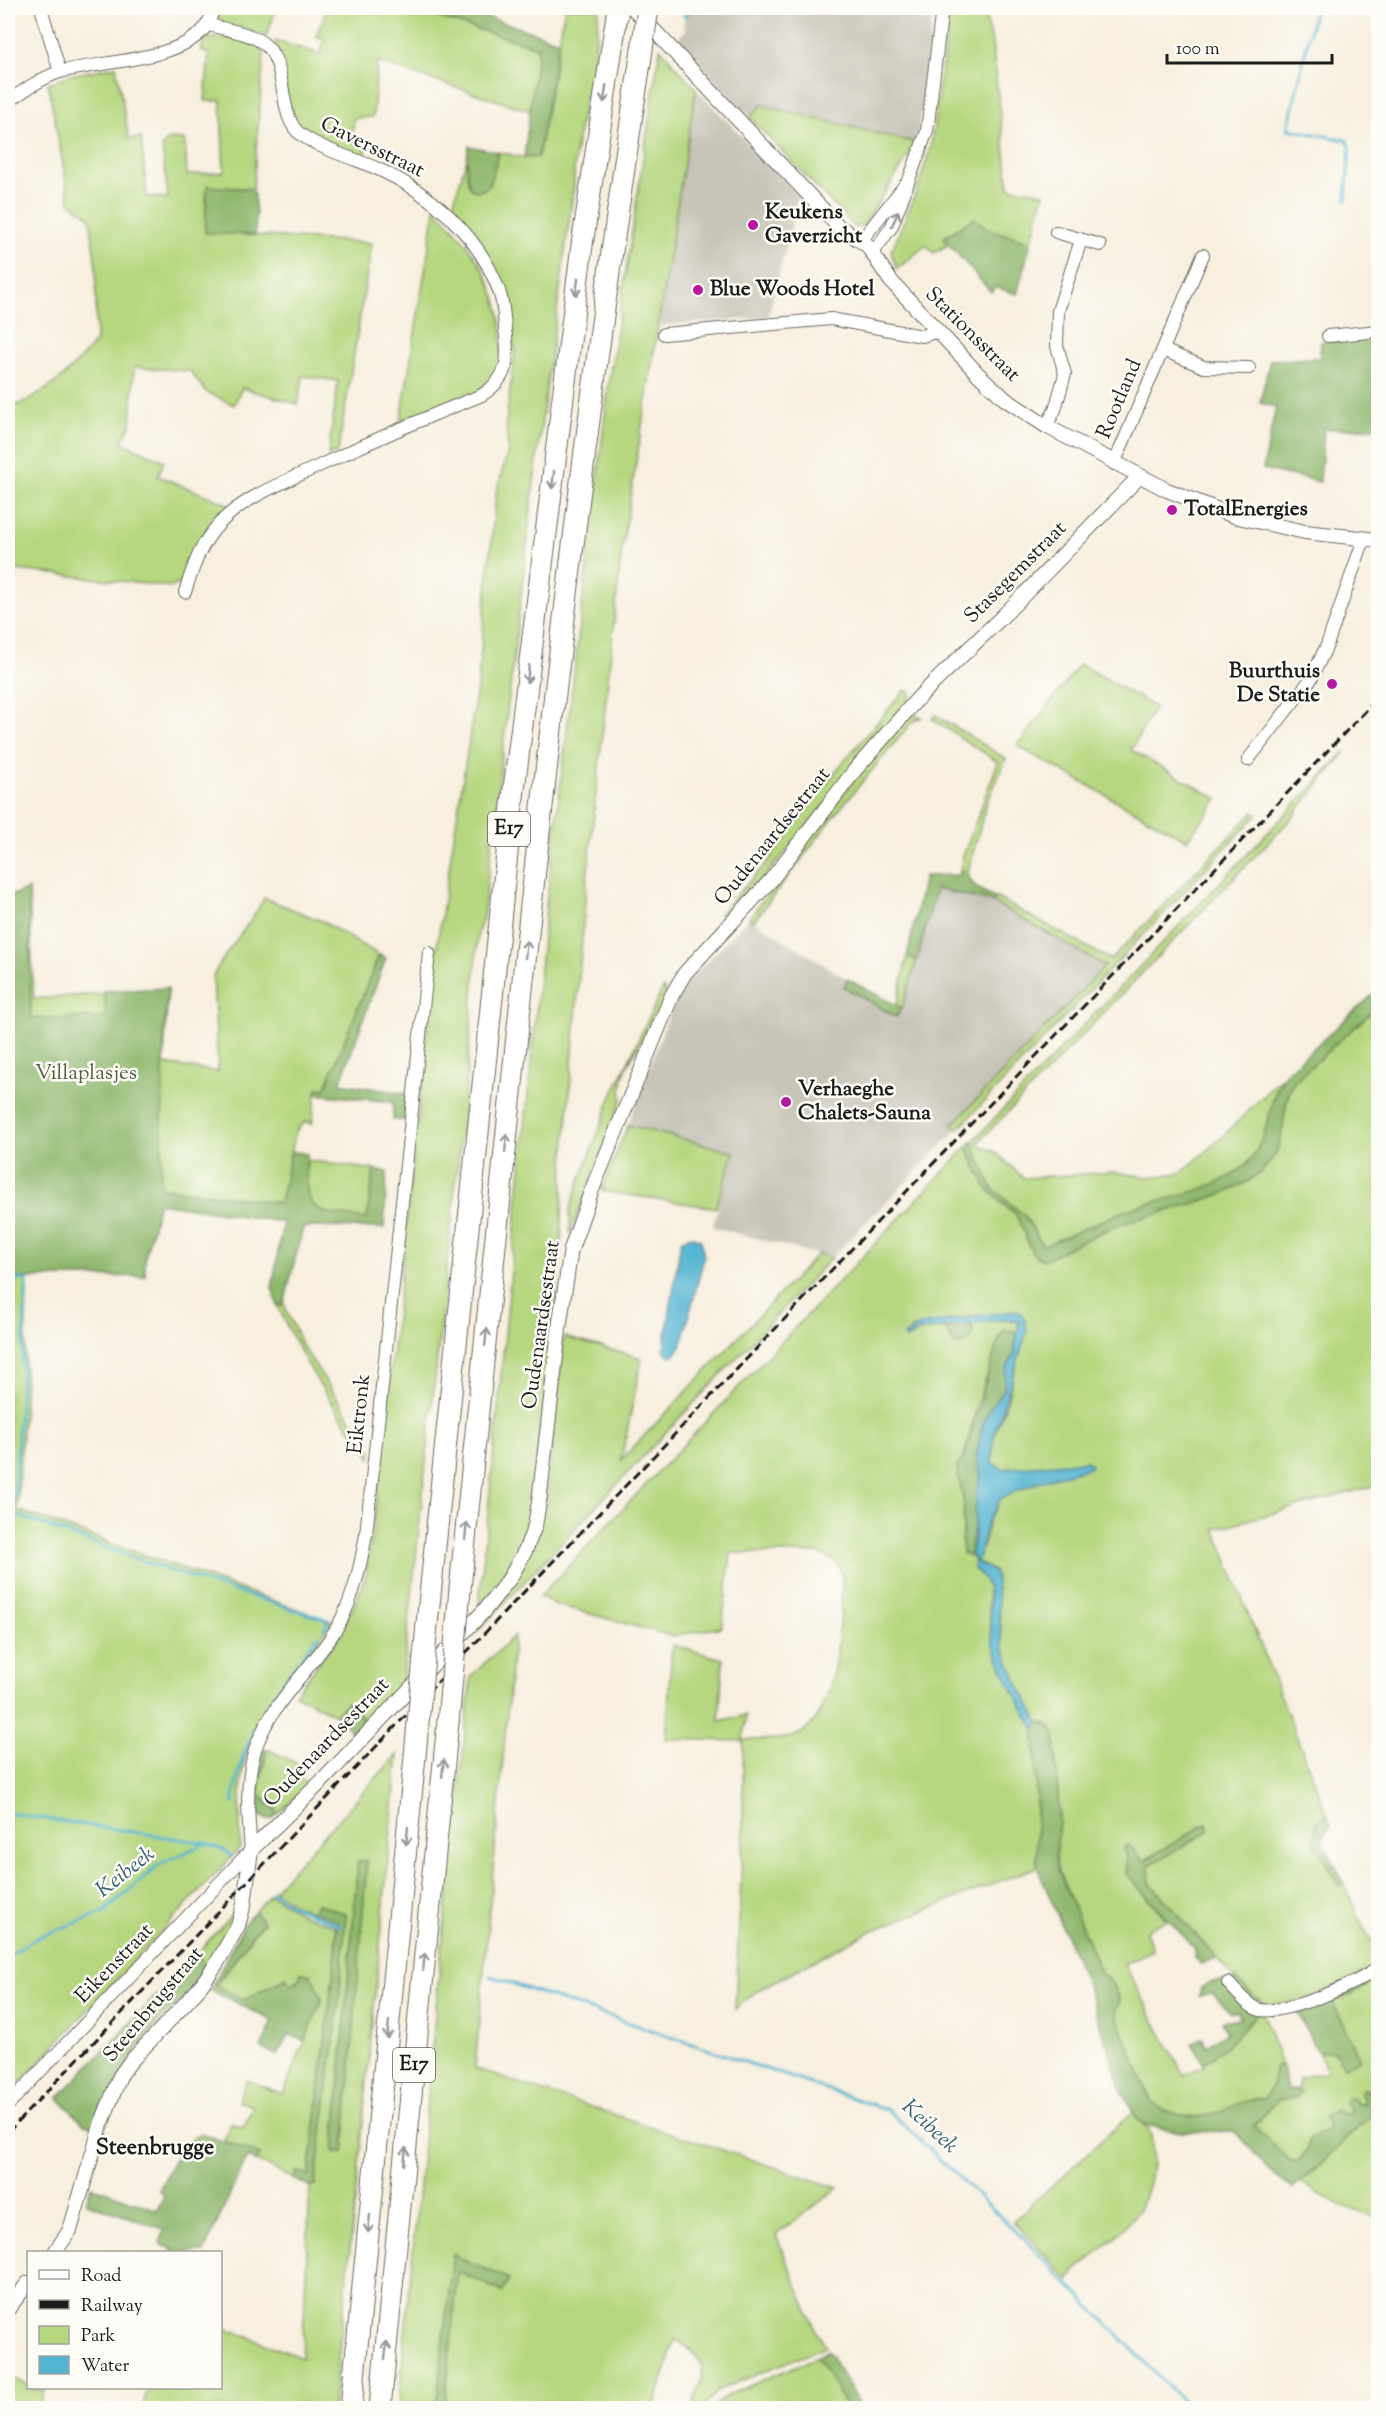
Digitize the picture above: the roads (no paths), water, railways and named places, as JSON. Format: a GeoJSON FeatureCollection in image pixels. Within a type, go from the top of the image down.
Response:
{"type":"FeatureCollection","features":[{"type":"Feature","properties":{"kind":"highway","name":"E17"},"geometry":{"type":"LineString","coordinates":[[351,2409],[427,1624],[513,794],[582,246],[618,8]]}},
{"type":"Feature","properties":{"kind":"highway","name":"E17"},"geometry":{"type":"LineString","coordinates":[[380,2409],[460,1589],[540,811],[611,247],[648,8]]}},
{"type":"Feature","properties":{"kind":"street"},"geometry":{"type":"LineString","coordinates":[[41,8],[60,72]]}},
{"type":"Feature","properties":{"kind":"street"},"geometry":{"type":"LineString","coordinates":[[8,102],[36,83],[60,72],[178,47],[191,40],[207,24],[214,8]]}},
{"type":"Feature","properties":{"kind":"street","name":"Stationsstraat"},"geometry":{"type":"LineString","coordinates":[[633,8],[838,227],[861,241],[873,253],[890,280],[991,387],[1023,412],[1139,477],[1234,516],[1305,532],[1371,540]]}},
{"type":"Feature","properties":{"kind":"street"},"geometry":{"type":"LineString","coordinates":[[873,253],[892,226],[927,131],[942,8]]}},
{"type":"Feature","properties":{"kind":"street","name":"Gaversstraat"},"geometry":{"type":"LineString","coordinates":[[185,592],[195,562],[207,540],[220,523],[237,509],[273,487],[375,440],[482,395],[496,386],[505,372],[509,354],[499,289],[475,247],[445,211],[415,189],[380,170],[302,136],[291,124],[277,64],[270,50],[251,37],[207,24]]}},
{"type":"Feature","properties":{"kind":"street"},"geometry":{"type":"LineString","coordinates":[[861,241],[908,181]]}},
{"type":"Feature","properties":{"kind":"street"},"geometry":{"type":"LineString","coordinates":[[1056,232],[1100,245]]}},
{"type":"Feature","properties":{"kind":"street"},"geometry":{"type":"LineString","coordinates":[[1046,426],[1055,410],[1065,374],[1057,346],[1058,311],[1081,240]]}},
{"type":"Feature","properties":{"kind":"street","name":"Rootland"},"geometry":{"type":"LineString","coordinates":[[1114,464],[1203,255]]}},
{"type":"Feature","properties":{"kind":"street"},"geometry":{"type":"LineString","coordinates":[[664,334],[831,319],[922,336],[938,331]]}},
{"type":"Feature","properties":{"kind":"street"},"geometry":{"type":"LineString","coordinates":[[1328,336],[1378,331]]}},
{"type":"Feature","properties":{"kind":"street","name":"Rootland"},"geometry":{"type":"LineString","coordinates":[[1163,350],[1204,367],[1249,368]]}},
{"type":"Feature","properties":{"kind":"street","name":"Stasegemstraat"},"geometry":{"type":"LineString","coordinates":[[919,697],[1006,613],[1139,477]]}},
{"type":"Feature","properties":{"kind":"street"},"geometry":{"type":"LineString","coordinates":[[1248,760],[1311,679],[1328,645],[1371,540]]}},
{"type":"Feature","properties":{"kind":"street","name":"Oudenaardsestraat"},"geometry":{"type":"LineString","coordinates":[[251,1850],[325,1778],[467,1629],[510,1578],[535,1526],[571,1250],[659,1022],[685,973],[771,880],[855,770],[919,697]]}},
{"type":"Feature","properties":{"kind":"street","name":"Eiktronk"},"geometry":{"type":"LineString","coordinates":[[251,1850],[247,1797],[256,1748],[289,1690],[332,1636],[354,1587],[360,1565],[372,1484],[429,953]]}},
{"type":"Feature","properties":{"kind":"street","name":"Eikenstraat"},"geometry":{"type":"LineString","coordinates":[[8,2105],[251,1850]]}},
{"type":"Feature","properties":{"kind":"street","name":"Steenbrugstraat"},"geometry":{"type":"LineString","coordinates":[[56,2251],[70,2230],[101,2125],[120,2076],[130,2062],[197,1991],[232,1938],[244,1904],[251,1850]]}},
{"type":"Feature","properties":{"kind":"street"},"geometry":{"type":"LineString","coordinates":[[1228,1983],[1254,2007],[1270,2009],[1346,1988],[1378,1968]]}},
{"type":"Feature","properties":{"kind":"street"},"geometry":{"type":"LineString","coordinates":[[8,2309],[27,2284]]}},
{"type":"Feature","properties":{"kind":"water"},"geometry":{"type":"Polygon","coordinates":[[[691,1236],[701,1240],[704,1258],[681,1346],[675,1355],[669,1357],[664,1349],[681,1241],[691,1236]]]}},
{"type":"Feature","properties":{"kind":"water"},"geometry":{"type":"Polygon","coordinates":[[[1018,1310],[1025,1320],[1027,1331],[994,1437],[992,1463],[1002,1469],[1086,1461],[1091,1465],[1089,1468],[1032,1485],[999,1500],[988,1521],[979,1556],[978,1563],[995,1572],[1003,1647],[1017,1682],[1039,1722],[1035,1729],[1008,1682],[998,1657],[991,1632],[988,1589],[981,1575],[974,1569],[974,1558],[970,1555],[974,1540],[976,1495],[981,1475],[976,1456],[984,1421],[992,1405],[1004,1390],[1006,1369],[1014,1355],[1019,1322],[1005,1319],[920,1331],[906,1339],[904,1336],[921,1325],[1018,1310]]]}},
{"type":"Feature","properties":{"kind":"waterway"},"geometry":{"type":"LineString","coordinates":[[684,16],[693,8]]}},
{"type":"Feature","properties":{"kind":"waterway"},"geometry":{"type":"LineString","coordinates":[[1315,8],[1288,129],[1346,140],[1350,146],[1346,200]]}},
{"type":"Feature","properties":{"kind":"waterway"},"geometry":{"type":"LineString","coordinates":[[8,1279],[27,1279],[15,1489],[11,1513],[171,1571],[328,1620],[324,1629]]}},
{"type":"Feature","properties":{"kind":"waterway"},"geometry":{"type":"LineString","coordinates":[[233,1803],[244,1754],[263,1713],[318,1636]]}},
{"type":"Feature","properties":{"kind":"waterway"},"geometry":{"type":"LineString","coordinates":[[8,1813],[205,1843]]}},
{"type":"Feature","properties":{"kind":"waterway","name":"Keibeek"},"geometry":{"type":"LineString","coordinates":[[8,1956],[38,1937],[103,1913],[160,1864],[206,1843],[226,1851],[232,1857]]}},
{"type":"Feature","properties":{"kind":"waterway","name":"Keibeek"},"geometry":{"type":"LineString","coordinates":[[272,1892],[291,1905],[341,1926]]}},
{"type":"Feature","properties":{"kind":"waterway","name":"Keibeek"},"geometry":{"type":"LineString","coordinates":[[490,1976],[888,2110],[1021,2236],[1190,2408]]}},
{"type":"Feature","properties":{"kind":"railway"},"geometry":{"type":"LineString","coordinates":[[8,2132],[1378,698]]}},
{"type":"Feature","properties":{"kind":"place","name":"Keukens Gaverzicht"},"geometry":{"type":"Point","coordinates":[753,225]}},
{"type":"Feature","properties":{"kind":"place","name":"Blue Woods Hotel"},"geometry":{"type":"Point","coordinates":[698,290]}},
{"type":"Feature","properties":{"kind":"place","name":"TotalEnergies"},"geometry":{"type":"Point","coordinates":[1172,510]}},
{"type":"Feature","properties":{"kind":"place","name":"Buurthuis De Statie"},"geometry":{"type":"Point","coordinates":[1332,684]}},
{"type":"Feature","properties":{"kind":"place","name":"Verhaeghe Chalets-Sauna"},"geometry":{"type":"Point","coordinates":[786,1102]}},
{"type":"Feature","properties":{"kind":"district","name":"Steenbrugge"},"geometry":{"type":"Point","coordinates":[155,2149]}},
{"type":"Feature","properties":{"kind":"park label","name":"Villaplasjes"},"geometry":{"type":"Point","coordinates":[86,1074]}}]}
